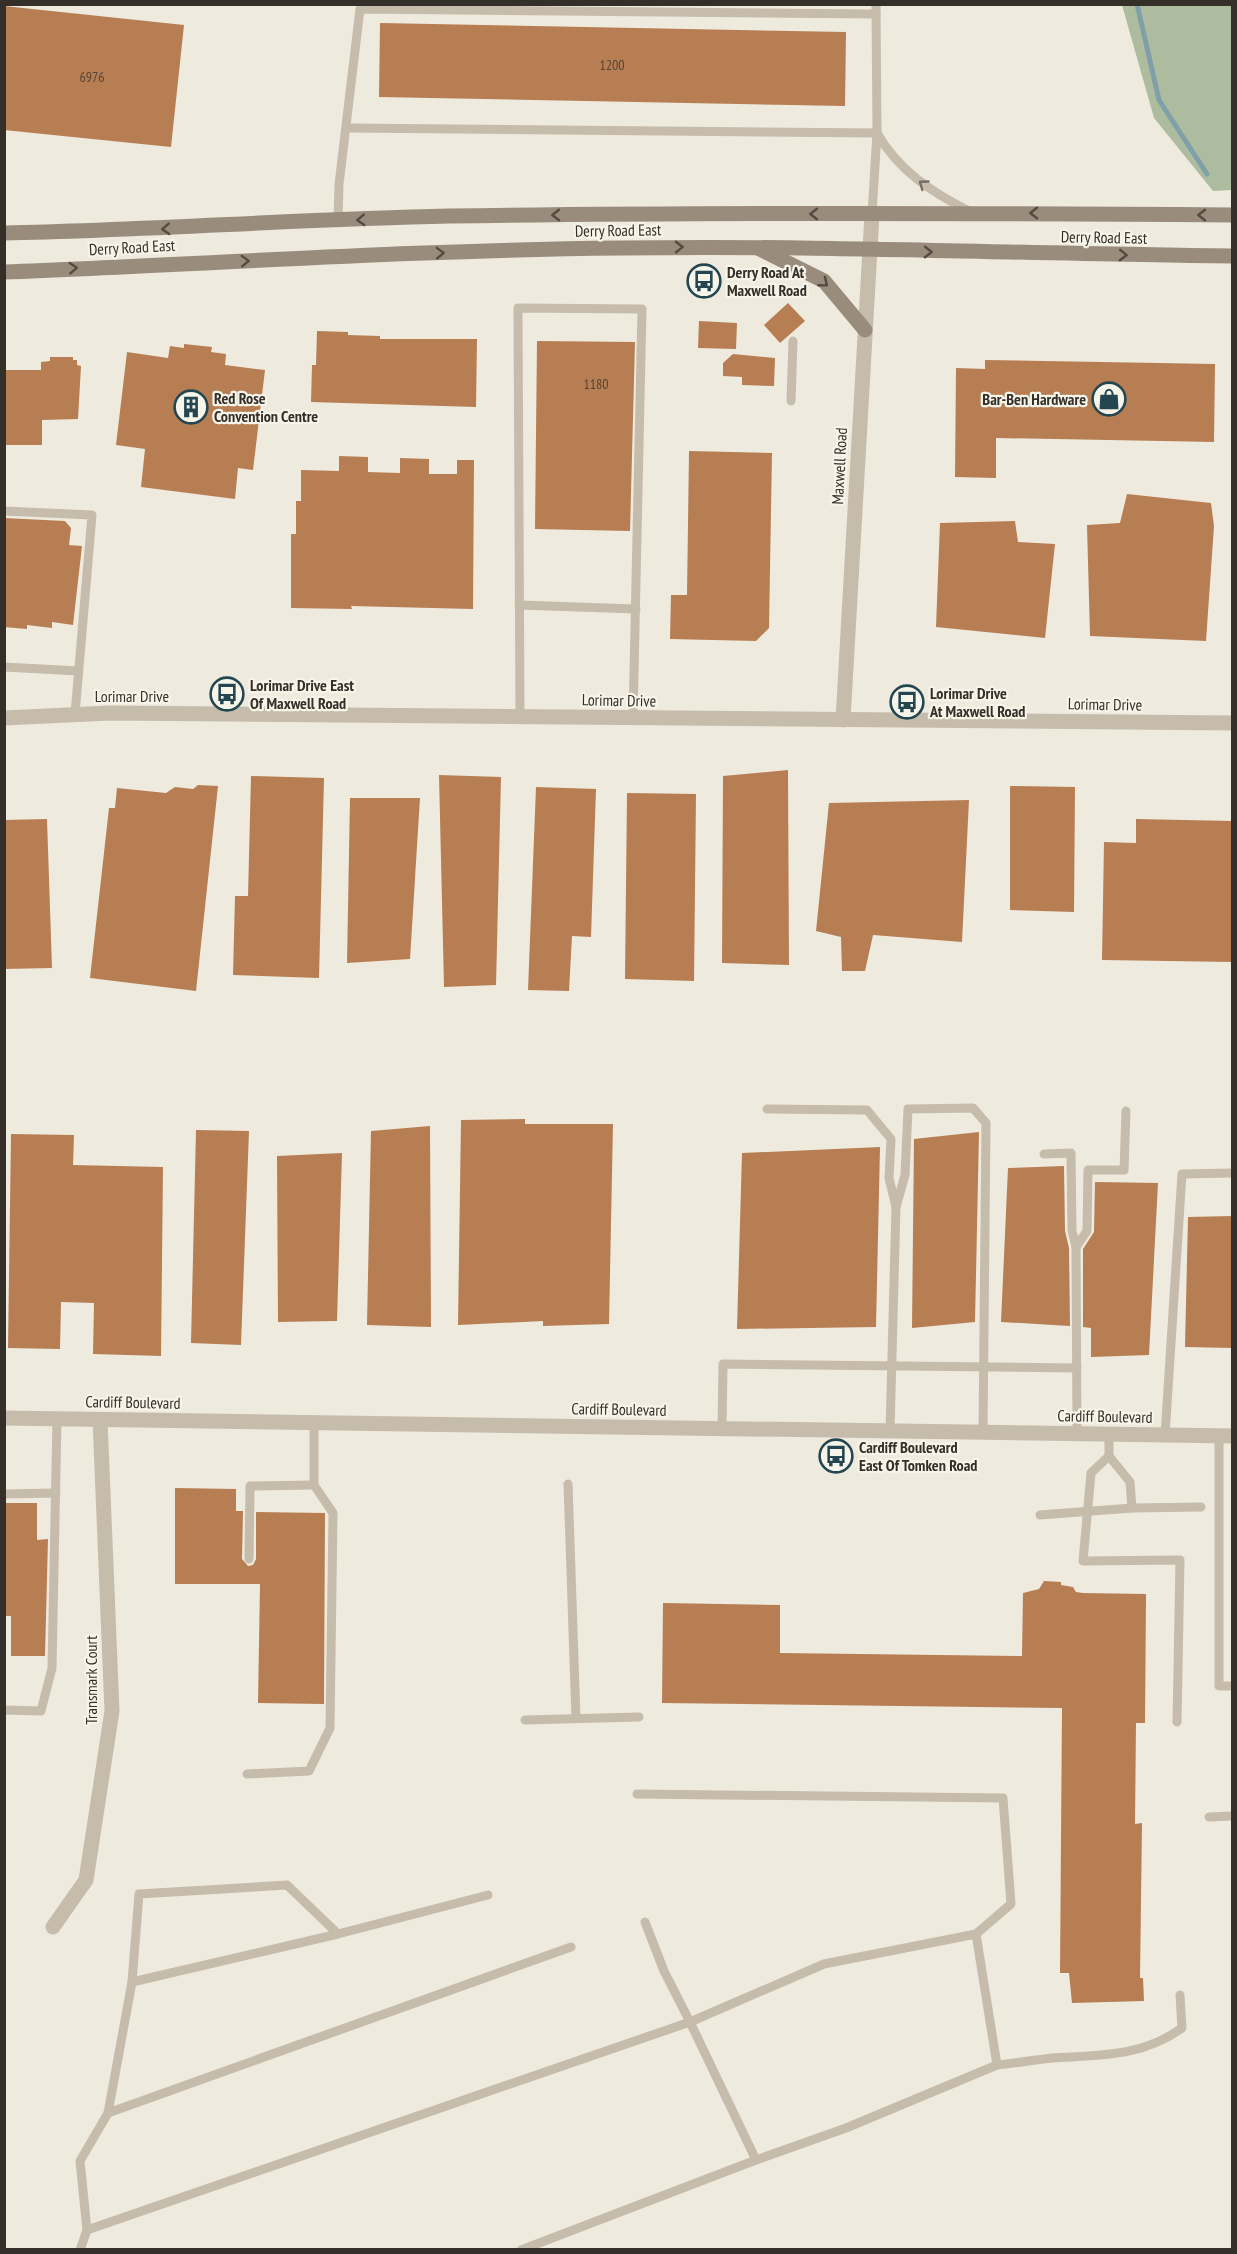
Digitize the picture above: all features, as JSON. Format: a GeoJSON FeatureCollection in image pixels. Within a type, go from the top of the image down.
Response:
{"type":"FeatureCollection","features":[{"type":"Feature","properties":{"kind":"main road","name":"Derry Road East"},"geometry":{"type":"LineString","coordinates":[[4,233],[121,231],[446,216],[974,213],[1233,215]]}},
{"type":"Feature","properties":{"kind":"main road","name":"Derry Road East"},"geometry":{"type":"LineString","coordinates":[[4,272],[514,250],[754,246],[870,251],[1233,256]]}},
{"type":"Feature","properties":{"kind":"main road"},"geometry":{"type":"LineString","coordinates":[[754,246],[824,281],[865,330]]}},
{"type":"Feature","properties":{"kind":"street","name":"Maxwell Road"},"geometry":{"type":"LineString","coordinates":[[843,720],[872,214]]}},
{"type":"Feature","properties":{"kind":"street","name":"Lorimar Drive"},"geometry":{"type":"LineString","coordinates":[[4,718],[75,714],[1233,723]]}},
{"type":"Feature","properties":{"kind":"street","name":"Cardiff Boulevard"},"geometry":{"type":"LineString","coordinates":[[4,1418],[1226,1436]]}},
{"type":"Feature","properties":{"kind":"street","name":"Transmark Court"},"geometry":{"type":"LineString","coordinates":[[53,1927],[86,1880],[112,1711],[100,1420]]}},
{"type":"Feature","properties":{"kind":"lane"},"geometry":{"type":"LineString","coordinates":[[338,221],[339,184],[348,128],[360,9],[876,9],[877,133],[872,214]]}},
{"type":"Feature","properties":{"kind":"lane"},"geometry":{"type":"LineString","coordinates":[[348,128],[877,133]]}},
{"type":"Feature","properties":{"kind":"lane"},"geometry":{"type":"LineString","coordinates":[[877,133],[898,165],[945,199],[974,213]]}},
{"type":"Feature","properties":{"kind":"lane"},"geometry":{"type":"LineString","coordinates":[[520,717],[518,308],[642,309],[633,718]]}},
{"type":"Feature","properties":{"kind":"lane"},"geometry":{"type":"LineString","coordinates":[[791,401],[793,341]]}},
{"type":"Feature","properties":{"kind":"lane"},"geometry":{"type":"LineString","coordinates":[[4,511],[92,515],[75,714]]}},
{"type":"Feature","properties":{"kind":"lane"},"geometry":{"type":"LineString","coordinates":[[519,605],[636,609]]}},
{"type":"Feature","properties":{"kind":"lane"},"geometry":{"type":"LineString","coordinates":[[4,667],[78,671]]}},
{"type":"Feature","properties":{"kind":"lane"},"geometry":{"type":"LineString","coordinates":[[896,1207],[905,1175],[909,1109],[973,1108],[986,1124],[983,1433]]}},
{"type":"Feature","properties":{"kind":"lane"},"geometry":{"type":"LineString","coordinates":[[767,1109],[867,1110],[891,1139],[890,1178],[896,1207],[890,1431]]}},
{"type":"Feature","properties":{"kind":"lane"},"geometry":{"type":"LineString","coordinates":[[1076,1247],[1087,1231],[1088,1170],[1124,1170],[1126,1111]]}},
{"type":"Feature","properties":{"kind":"lane"},"geometry":{"type":"LineString","coordinates":[[1044,1154],[1071,1153],[1072,1231],[1076,1247],[1077,1434]]}},
{"type":"Feature","properties":{"kind":"lane"},"geometry":{"type":"LineString","coordinates":[[1165,1436],[1182,1174],[1233,1173]]}},
{"type":"Feature","properties":{"kind":"lane"},"geometry":{"type":"LineString","coordinates":[[722,1429],[723,1364],[1077,1368]]}},
{"type":"Feature","properties":{"kind":"lane"},"geometry":{"type":"LineString","coordinates":[[4,1710],[41,1710],[52,1668],[57,1419]]}},
{"type":"Feature","properties":{"kind":"lane"},"geometry":{"type":"LineString","coordinates":[[247,1774],[309,1771],[330,1728],[333,1513],[314,1485],[314,1423]]}},
{"type":"Feature","properties":{"kind":"lane"},"geometry":{"type":"LineString","coordinates":[[1109,1434],[1109,1456],[1130,1482],[1132,1508]]}},
{"type":"Feature","properties":{"kind":"lane"},"geometry":{"type":"LineString","coordinates":[[1226,1436],[1219,1686],[1233,1686]]}},
{"type":"Feature","properties":{"kind":"lane"},"geometry":{"type":"LineString","coordinates":[[1109,1456],[1091,1473],[1083,1561],[1180,1560],[1177,1722]]}},
{"type":"Feature","properties":{"kind":"lane"},"geometry":{"type":"LineString","coordinates":[[568,1484],[576,1718]]}},
{"type":"Feature","properties":{"kind":"lane"},"geometry":{"type":"LineString","coordinates":[[249,1559],[250,1486],[314,1485]]}},
{"type":"Feature","properties":{"kind":"lane"},"geometry":{"type":"LineString","coordinates":[[4,1494],[56,1493]]}},
{"type":"Feature","properties":{"kind":"lane"},"geometry":{"type":"LineString","coordinates":[[1040,1515],[1132,1508],[1201,1507]]}},
{"type":"Feature","properties":{"kind":"lane"},"geometry":{"type":"LineString","coordinates":[[525,1720],[639,1717]]}},
{"type":"Feature","properties":{"kind":"lane"},"geometry":{"type":"LineString","coordinates":[[87,2230],[690,2022],[824,1964],[976,1934],[1011,1904],[1003,1798],[637,1794]]}},
{"type":"Feature","properties":{"kind":"lane"},"geometry":{"type":"LineString","coordinates":[[1209,1817],[1233,1816]]}},
{"type":"Feature","properties":{"kind":"lane"},"geometry":{"type":"LineString","coordinates":[[80,2250],[87,2230],[81,2161],[108,2113],[132,1982],[139,1894],[287,1885],[338,1934]]}},
{"type":"Feature","properties":{"kind":"lane"},"geometry":{"type":"LineString","coordinates":[[132,1982],[338,1934],[488,1895]]}},
{"type":"Feature","properties":{"kind":"lane"},"geometry":{"type":"LineString","coordinates":[[645,1922],[664,1971],[756,2160]]}},
{"type":"Feature","properties":{"kind":"lane"},"geometry":{"type":"LineString","coordinates":[[976,1934],[997,2065]]}},
{"type":"Feature","properties":{"kind":"lane"},"geometry":{"type":"LineString","coordinates":[[108,2113],[571,1947]]}},
{"type":"Feature","properties":{"kind":"lane"},"geometry":{"type":"LineString","coordinates":[[521,2250],[846,2128],[997,2065],[1050,2058],[1121,2055],[1163,2042],[1182,2028],[1180,1995]]}},
{"type":"Feature","properties":{"kind":"green space"},"geometry":{"type":"Polygon","coordinates":[[[1122,5],[1232,5],[1232,190],[1213,191],[1154,118],[1122,5]]]}},
{"type":"Feature","properties":{"kind":"building"},"geometry":{"type":"Polygon","coordinates":[[[4,6],[184,25],[171,147],[4,130],[4,6]]]}},
{"type":"Feature","properties":{"kind":"building"},"geometry":{"type":"Polygon","coordinates":[[[380,23],[846,32],[845,106],[379,97],[380,23]]]}},
{"type":"Feature","properties":{"kind":"building"},"geometry":{"type":"Polygon","coordinates":[[[788,303],[805,321],[780,343],[764,325],[788,303]]]}},
{"type":"Feature","properties":{"kind":"building"},"geometry":{"type":"Polygon","coordinates":[[[699,321],[737,323],[736,349],[698,348],[699,321]]]}},
{"type":"Feature","properties":{"kind":"building"},"geometry":{"type":"Polygon","coordinates":[[[317,331],[380,336],[380,339],[477,339],[476,407],[311,402],[312,365],[316,365],[317,331]]]}},
{"type":"Feature","properties":{"kind":"building"},"geometry":{"type":"Polygon","coordinates":[[[537,341],[635,342],[630,531],[535,529],[537,341]]]}},
{"type":"Feature","properties":{"kind":"building","name":"Red Rose Convention Centre"},"geometry":{"type":"Polygon","coordinates":[[[184,344],[212,347],[211,352],[226,354],[225,365],[265,370],[253,470],[238,468],[235,499],[141,487],[145,449],[116,445],[127,352],[168,358],[170,346],[184,348],[184,344]]]}},
{"type":"Feature","properties":{"kind":"building"},"geometry":{"type":"Polygon","coordinates":[[[733,354],[775,358],[774,386],[742,385],[742,377],[723,376],[723,363],[733,354]]]}},
{"type":"Feature","properties":{"kind":"building"},"geometry":{"type":"Polygon","coordinates":[[[50,357],[73,357],[73,360],[77,360],[77,365],[81,366],[78,419],[42,420],[42,445],[4,445],[4,370],[41,370],[41,362],[50,361],[50,357]]]}},
{"type":"Feature","properties":{"kind":"building"},"geometry":{"type":"Polygon","coordinates":[[[985,360],[1215,364],[1214,442],[996,438],[996,478],[955,477],[956,368],[985,369],[985,360]]]}},
{"type":"Feature","properties":{"kind":"building"},"geometry":{"type":"Polygon","coordinates":[[[689,451],[772,453],[769,628],[756,641],[670,639],[671,595],[687,595],[689,451]]]}},
{"type":"Feature","properties":{"kind":"building"},"geometry":{"type":"Polygon","coordinates":[[[339,456],[368,457],[368,472],[400,473],[400,458],[429,459],[429,474],[457,474],[457,460],[474,460],[473,609],[351,606],[352,609],[291,608],[291,534],[296,534],[296,501],[301,501],[301,470],[339,471],[339,456]]]}},
{"type":"Feature","properties":{"kind":"building"},"geometry":{"type":"Polygon","coordinates":[[[1127,494],[1211,503],[1214,526],[1206,641],[1090,636],[1087,525],[1120,523],[1127,494]]]}},
{"type":"Feature","properties":{"kind":"building"},"geometry":{"type":"Polygon","coordinates":[[[4,518],[65,521],[71,528],[69,545],[82,546],[73,625],[52,622],[52,628],[27,625],[27,629],[4,627],[4,518]]]}},
{"type":"Feature","properties":{"kind":"building"},"geometry":{"type":"Polygon","coordinates":[[[1015,521],[1018,542],[1055,544],[1045,638],[936,627],[940,523],[1015,521]]]}},
{"type":"Feature","properties":{"kind":"building"},"geometry":{"type":"Polygon","coordinates":[[[788,770],[789,965],[722,963],[723,776],[788,770]]]}},
{"type":"Feature","properties":{"kind":"building"},"geometry":{"type":"Polygon","coordinates":[[[439,775],[501,777],[496,985],[444,987],[439,775]]]}},
{"type":"Feature","properties":{"kind":"building"},"geometry":{"type":"Polygon","coordinates":[[[251,776],[324,778],[319,978],[233,975],[235,896],[248,896],[251,776]]]}},
{"type":"Feature","properties":{"kind":"building"},"geometry":{"type":"Polygon","coordinates":[[[198,785],[218,786],[196,991],[90,978],[109,808],[115,808],[117,788],[166,793],[175,787],[193,789],[198,785]]]}},
{"type":"Feature","properties":{"kind":"building"},"geometry":{"type":"Polygon","coordinates":[[[1010,786],[1075,787],[1074,912],[1010,910],[1010,786]]]}},
{"type":"Feature","properties":{"kind":"building"},"geometry":{"type":"Polygon","coordinates":[[[536,787],[596,789],[591,937],[572,936],[569,991],[528,990],[536,787]]]}},
{"type":"Feature","properties":{"kind":"building"},"geometry":{"type":"Polygon","coordinates":[[[627,793],[696,794],[694,981],[625,979],[627,793]]]}},
{"type":"Feature","properties":{"kind":"building"},"geometry":{"type":"Polygon","coordinates":[[[350,798],[420,798],[410,959],[347,963],[350,798]]]}},
{"type":"Feature","properties":{"kind":"building"},"geometry":{"type":"Polygon","coordinates":[[[969,800],[962,942],[873,935],[865,971],[842,971],[841,937],[816,931],[829,803],[969,800]]]}},
{"type":"Feature","properties":{"kind":"building"},"geometry":{"type":"Polygon","coordinates":[[[47,819],[52,968],[4,969],[4,820],[47,819]]]}},
{"type":"Feature","properties":{"kind":"building"},"geometry":{"type":"Polygon","coordinates":[[[1136,819],[1233,821],[1233,962],[1102,960],[1104,842],[1136,843],[1136,819]]]}},
{"type":"Feature","properties":{"kind":"building"},"geometry":{"type":"Polygon","coordinates":[[[525,1119],[525,1124],[613,1124],[609,1324],[543,1326],[543,1321],[458,1325],[461,1120],[525,1119]]]}},
{"type":"Feature","properties":{"kind":"building"},"geometry":{"type":"Polygon","coordinates":[[[430,1126],[431,1327],[367,1325],[371,1131],[430,1126]]]}},
{"type":"Feature","properties":{"kind":"building"},"geometry":{"type":"Polygon","coordinates":[[[196,1130],[249,1131],[241,1345],[191,1343],[196,1130]]]}},
{"type":"Feature","properties":{"kind":"building"},"geometry":{"type":"Polygon","coordinates":[[[979,1132],[975,1322],[912,1328],[914,1139],[979,1132]]]}},
{"type":"Feature","properties":{"kind":"building"},"geometry":{"type":"Polygon","coordinates":[[[11,1134],[74,1135],[73,1165],[163,1167],[161,1356],[93,1354],[94,1303],[61,1302],[60,1349],[8,1348],[11,1134]]]}},
{"type":"Feature","properties":{"kind":"building"},"geometry":{"type":"Polygon","coordinates":[[[880,1147],[876,1327],[737,1329],[742,1153],[880,1147]]]}},
{"type":"Feature","properties":{"kind":"building"},"geometry":{"type":"Polygon","coordinates":[[[342,1153],[337,1321],[278,1322],[277,1156],[342,1153]]]}},
{"type":"Feature","properties":{"kind":"building"},"geometry":{"type":"Polygon","coordinates":[[[1064,1166],[1065,1231],[1069,1248],[1070,1326],[1001,1322],[1008,1168],[1064,1166]]]}},
{"type":"Feature","properties":{"kind":"building"},"geometry":{"type":"Polygon","coordinates":[[[1095,1182],[1158,1183],[1149,1355],[1091,1357],[1091,1328],[1083,1327],[1083,1249],[1094,1232],[1095,1182]]]}},
{"type":"Feature","properties":{"kind":"building"},"geometry":{"type":"Polygon","coordinates":[[[1233,1216],[1233,1348],[1185,1347],[1188,1217],[1233,1216]]]}},
{"type":"Feature","properties":{"kind":"building"},"geometry":{"type":"Polygon","coordinates":[[[175,1488],[236,1489],[236,1511],[243,1511],[242,1559],[248,1566],[253,1565],[256,1559],[256,1512],[325,1513],[324,1704],[258,1703],[260,1584],[175,1584],[175,1488]]]}},
{"type":"Feature","properties":{"kind":"building"},"geometry":{"type":"Polygon","coordinates":[[[4,1503],[37,1503],[37,1540],[48,1539],[45,1656],[11,1656],[11,1616],[4,1616],[4,1503]]]}},
{"type":"Feature","properties":{"kind":"building"},"geometry":{"type":"Polygon","coordinates":[[[1044,1581],[1061,1582],[1061,1585],[1073,1587],[1076,1592],[1083,1593],[1146,1594],[1145,1723],[1136,1723],[1135,1824],[1142,1823],[1140,1978],[1143,1978],[1144,2001],[1072,2003],[1069,1973],[1060,1973],[1062,1708],[662,1703],[663,1603],[780,1605],[780,1653],[1022,1656],[1023,1593],[1039,1589],[1044,1581]]]}},
{"type":"Feature","properties":{"kind":"waterway"},"geometry":{"type":"LineString","coordinates":[[1137,4],[1159,100],[1207,174]]}},
{"type":"Feature","properties":{"kind":"place","name":"Derry Road At Maxwell Road"},"geometry":{"type":"Point","coordinates":[704,281]}},
{"type":"Feature","properties":{"kind":"place","name":"Bar-Ben Hardware"},"geometry":{"type":"Point","coordinates":[1109,399]}},
{"type":"Feature","properties":{"kind":"place","name":"Red Rose Convention Centre"},"geometry":{"type":"Point","coordinates":[191,407]}},
{"type":"Feature","properties":{"kind":"place","name":"Lorimar Drive East Of Maxwell Road"},"geometry":{"type":"Point","coordinates":[227,694]}},
{"type":"Feature","properties":{"kind":"place","name":"Lorimar Drive At Maxwell Road"},"geometry":{"type":"Point","coordinates":[907,702]}},
{"type":"Feature","properties":{"kind":"place","name":"Cardiff Boulevard East Of Tomken Road"},"geometry":{"type":"Point","coordinates":[836,1456]}}]}
